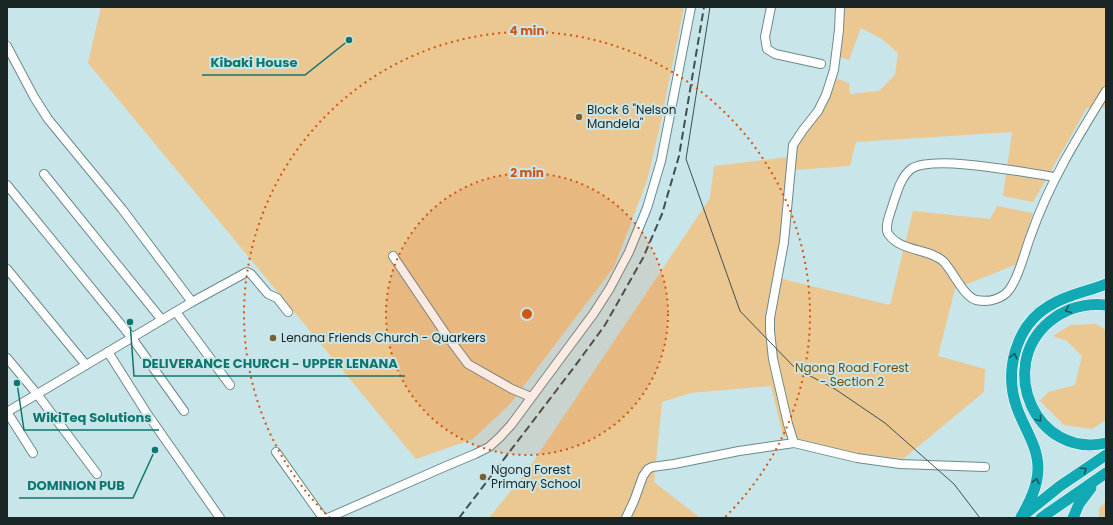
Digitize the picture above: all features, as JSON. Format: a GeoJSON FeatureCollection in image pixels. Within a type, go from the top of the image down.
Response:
{"type":"FeatureCollection","features":[{"type":"Feature","properties":{"kind":"highway"},"geometry":{"type":"LineString","coordinates":[[1020,517],[1028,504],[1037,482],[1038,467],[1033,442],[1017,408],[1013,392],[1011,376],[1012,362],[1020,338],[1030,323],[1048,306],[1067,296],[1106,284]]}},
{"type":"Feature","properties":{"kind":"highway"},"geometry":{"type":"LineString","coordinates":[[1106,305],[1084,305],[1073,308],[1062,312],[1044,326],[1033,341],[1026,360],[1024,372],[1027,395],[1037,416],[1047,429],[1076,444],[1088,445],[1106,443]]}},
{"type":"Feature","properties":{"kind":"highway"},"geometry":{"type":"LineString","coordinates":[[1020,517],[1060,486],[1106,455]]}},
{"type":"Feature","properties":{"kind":"highway"},"geometry":{"type":"LineString","coordinates":[[1041,518],[1103,475]]}},
{"type":"Feature","properties":{"kind":"highway"},"geometry":{"type":"LineString","coordinates":[[1073,518],[1079,504],[1103,475]]}},
{"type":"Feature","properties":{"kind":"street"},"geometry":{"type":"LineString","coordinates":[[328,518],[489,447],[511,425],[610,288],[636,235],[649,201],[661,162],[691,7]]}},
{"type":"Feature","properties":{"kind":"street"},"geometry":{"type":"LineString","coordinates":[[771,7],[765,37],[767,49],[775,54],[821,64]]}},
{"type":"Feature","properties":{"kind":"street"},"geometry":{"type":"LineString","coordinates":[[794,444],[773,359],[770,318],[784,242],[793,145],[818,110],[826,95],[834,70],[840,7]]}},
{"type":"Feature","properties":{"kind":"street"},"geometry":{"type":"LineString","coordinates":[[7,46],[34,97],[48,119],[122,209],[192,302]]}},
{"type":"Feature","properties":{"kind":"street"},"geometry":{"type":"LineString","coordinates":[[1055,177],[983,167],[940,163],[922,165],[911,170],[903,178],[897,191],[887,225],[887,232],[895,241],[904,246],[932,254],[942,261],[953,273],[965,292],[974,299],[992,301],[1006,294],[1016,281],[1039,210],[1055,177],[1106,91]]}},
{"type":"Feature","properties":{"kind":"street"},"geometry":{"type":"LineString","coordinates":[[44,174],[162,320]]}},
{"type":"Feature","properties":{"kind":"street"},"geometry":{"type":"LineString","coordinates":[[7,185],[132,338],[184,411]]}},
{"type":"Feature","properties":{"kind":"street"},"geometry":{"type":"LineString","coordinates":[[393,256],[445,333],[468,364],[531,398]]}},
{"type":"Feature","properties":{"kind":"street"},"geometry":{"type":"LineString","coordinates":[[7,269],[86,365]]}},
{"type":"Feature","properties":{"kind":"street"},"geometry":{"type":"LineString","coordinates":[[33,453],[7,412],[192,302],[247,272],[251,274],[268,294],[277,298],[288,312]]}},
{"type":"Feature","properties":{"kind":"street"},"geometry":{"type":"LineString","coordinates":[[176,312],[230,385]]}},
{"type":"Feature","properties":{"kind":"street"},"geometry":{"type":"LineString","coordinates":[[108,352],[142,406],[220,518]]}},
{"type":"Feature","properties":{"kind":"street"},"geometry":{"type":"LineString","coordinates":[[7,358],[37,394],[97,474]]}},
{"type":"Feature","properties":{"kind":"street"},"geometry":{"type":"LineString","coordinates":[[626,518],[643,476],[648,469],[739,451],[794,444],[857,458],[900,464],[985,468]]}},
{"type":"Feature","properties":{"kind":"street"},"geometry":{"type":"LineString","coordinates":[[276,452],[323,518]]}},
{"type":"Feature","properties":{"kind":"green space"},"geometry":{"type":"Polygon","coordinates":[[[101,7],[684,7],[660,126],[647,181],[614,267],[510,404],[473,439],[416,459],[88,63],[101,7]]]}},
{"type":"Feature","properties":{"kind":"green space","name":"Ngong Road Forest - Section 2"},"geometry":{"type":"Polygon","coordinates":[[[845,7],[1106,7],[1106,109],[1100,106],[1087,108],[1033,202],[1003,196],[1012,132],[856,142],[850,166],[795,170],[774,277],[890,305],[913,211],[990,219],[997,206],[1033,213],[1017,264],[955,289],[938,356],[985,369],[984,392],[903,459],[841,451],[783,436],[771,386],[691,393],[662,402],[654,482],[700,518],[489,518],[529,468],[710,198],[714,166],[788,157],[826,104],[835,78],[849,83],[850,94],[879,91],[895,75],[898,53],[882,39],[861,28],[849,60],[840,57],[845,7]]]}},
{"type":"Feature","properties":{"kind":"green space"},"geometry":{"type":"Polygon","coordinates":[[[1096,324],[1106,330],[1106,420],[1092,429],[1064,425],[1040,401],[1048,392],[1075,385],[1082,356],[1067,341],[1053,336],[1070,325],[1096,324]]]}},
{"type":"Feature","properties":{"kind":"green space"},"geometry":{"type":"Polygon","coordinates":[[[1106,502],[1106,518],[1099,518],[1099,508],[1106,502]]]}},
{"type":"Feature","properties":{"kind":"tram line"},"geometry":{"type":"LineString","coordinates":[[710,7],[686,159],[740,311],[795,368],[835,389],[885,423],[954,484],[980,518]]}},
{"type":"Feature","properties":{"kind":"railway"},"geometry":{"type":"LineString","coordinates":[[459,518],[605,325],[643,258],[662,214],[679,156],[704,7]]}},
{"type":"Feature","properties":{"kind":"place","name":"Kibaki House"},"geometry":{"type":"Point","coordinates":[349,40]}},
{"type":"Feature","properties":{"kind":"place","name":"Block 6 \"Nelson Mandela\""},"geometry":{"type":"Point","coordinates":[579,117]}},
{"type":"Feature","properties":{"kind":"place","name":"DELIVERANCE CHURCH - UPPER LENANA"},"geometry":{"type":"Point","coordinates":[130,322]}},
{"type":"Feature","properties":{"kind":"place","name":"Lenana Friends Church - Quarkers"},"geometry":{"type":"Point","coordinates":[273,338]}},
{"type":"Feature","properties":{"kind":"place","name":"WikiTeq Solutions"},"geometry":{"type":"Point","coordinates":[17,383]}},
{"type":"Feature","properties":{"kind":"place","name":"DOMINION PUB"},"geometry":{"type":"Point","coordinates":[155,450]}},
{"type":"Feature","properties":{"kind":"place","name":"Ngong Forest Primary School"},"geometry":{"type":"Point","coordinates":[483,477]}}]}
